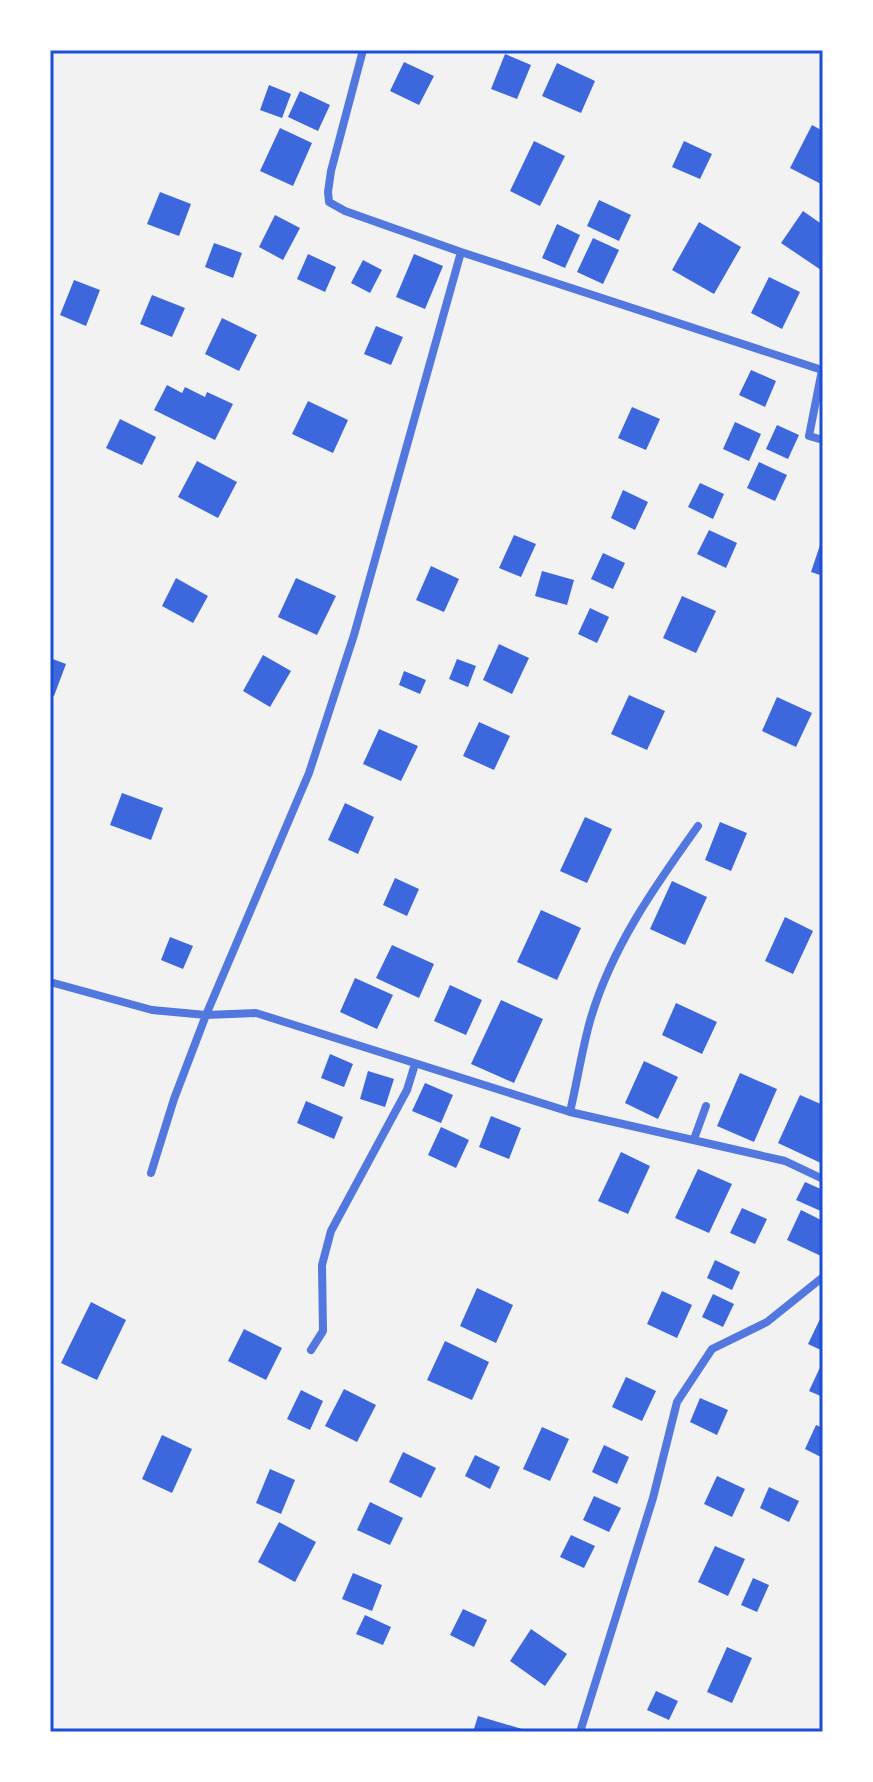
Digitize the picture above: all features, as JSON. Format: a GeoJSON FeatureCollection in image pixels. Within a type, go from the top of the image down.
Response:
{"type":"FeatureCollection","features":[{"type":"Feature","properties":{"kind":"street"},"geometry":{"type":"LineString","coordinates":[[363,50],[331,171],[329,202],[345,211],[461,252],[822,370],[809,436],[823,440]]}},
{"type":"Feature","properties":{"kind":"street"},"geometry":{"type":"LineString","coordinates":[[151,1173],[174,1099],[206,1015],[309,773],[354,635],[461,252]]}},
{"type":"Feature","properties":{"kind":"street"},"geometry":{"type":"LineString","coordinates":[[570,1112],[590,1019],[620,946],[652,891],[698,826]]}},
{"type":"Feature","properties":{"kind":"street"},"geometry":{"type":"LineString","coordinates":[[50,982],[152,1010],[206,1015],[256,1013],[570,1112],[785,1161],[823,1179]]}},
{"type":"Feature","properties":{"kind":"street"},"geometry":{"type":"LineString","coordinates":[[311,1350],[323,1331],[322,1265],[331,1231],[407,1090],[415,1064]]}},
{"type":"Feature","properties":{"kind":"street"},"geometry":{"type":"LineString","coordinates":[[694,1139],[706,1106]]}},
{"type":"Feature","properties":{"kind":"street"},"geometry":{"type":"LineString","coordinates":[[580,1732],[653,1498],[677,1402],[712,1349],[767,1322],[823,1277]]}},
{"type":"Feature","properties":{"kind":"building"},"geometry":{"type":"Polygon","coordinates":[[[505,54],[531,65],[517,99],[491,89],[505,54]]]}},
{"type":"Feature","properties":{"kind":"building"},"geometry":{"type":"Polygon","coordinates":[[[404,62],[434,76],[419,105],[390,91],[404,62]]]}},
{"type":"Feature","properties":{"kind":"building"},"geometry":{"type":"Polygon","coordinates":[[[557,63],[595,81],[581,113],[542,96],[557,63]]]}},
{"type":"Feature","properties":{"kind":"building"},"geometry":{"type":"Polygon","coordinates":[[[269,85],[291,94],[282,118],[260,110],[269,85]]]}},
{"type":"Feature","properties":{"kind":"building"},"geometry":{"type":"Polygon","coordinates":[[[300,91],[330,105],[318,131],[288,117],[300,91]]]}},
{"type":"Feature","properties":{"kind":"building"},"geometry":{"type":"Polygon","coordinates":[[[812,125],[823,131],[823,185],[790,168],[812,125]]]}},
{"type":"Feature","properties":{"kind":"building"},"geometry":{"type":"Polygon","coordinates":[[[280,128],[312,143],[293,186],[260,171],[280,128]]]}},
{"type":"Feature","properties":{"kind":"building"},"geometry":{"type":"Polygon","coordinates":[[[534,141],[565,156],[540,206],[510,191],[534,141]]]}},
{"type":"Feature","properties":{"kind":"building"},"geometry":{"type":"Polygon","coordinates":[[[684,141],[712,154],[700,179],[672,167],[684,141]]]}},
{"type":"Feature","properties":{"kind":"building"},"geometry":{"type":"Polygon","coordinates":[[[160,192],[191,204],[179,236],[147,224],[160,192]]]}},
{"type":"Feature","properties":{"kind":"building"},"geometry":{"type":"Polygon","coordinates":[[[599,200],[631,215],[619,241],[587,226],[599,200]]]}},
{"type":"Feature","properties":{"kind":"building"},"geometry":{"type":"Polygon","coordinates":[[[803,211],[823,225],[821,270],[781,243],[803,211]]]}},
{"type":"Feature","properties":{"kind":"building"},"geometry":{"type":"Polygon","coordinates":[[[275,215],[300,228],[283,260],[259,247],[275,215]]]}},
{"type":"Feature","properties":{"kind":"building"},"geometry":{"type":"Polygon","coordinates":[[[699,222],[741,247],[714,294],[672,270],[699,222]]]}},
{"type":"Feature","properties":{"kind":"building"},"geometry":{"type":"Polygon","coordinates":[[[557,224],[580,235],[565,268],[542,258],[557,224]]]}},
{"type":"Feature","properties":{"kind":"building"},"geometry":{"type":"Polygon","coordinates":[[[593,238],[619,250],[603,284],[577,272],[593,238]]]}},
{"type":"Feature","properties":{"kind":"building"},"geometry":{"type":"Polygon","coordinates":[[[214,243],[242,253],[233,278],[205,267],[214,243]]]}},
{"type":"Feature","properties":{"kind":"building"},"geometry":{"type":"Polygon","coordinates":[[[308,254],[336,267],[325,292],[297,279],[308,254]]]}},
{"type":"Feature","properties":{"kind":"building"},"geometry":{"type":"Polygon","coordinates":[[[414,254],[443,266],[425,309],[396,297],[414,254]]]}},
{"type":"Feature","properties":{"kind":"building"},"geometry":{"type":"Polygon","coordinates":[[[363,260],[382,270],[370,293],[351,283],[363,260]]]}},
{"type":"Feature","properties":{"kind":"building"},"geometry":{"type":"Polygon","coordinates":[[[769,277],[800,292],[782,329],[751,313],[769,277]]]}},
{"type":"Feature","properties":{"kind":"building"},"geometry":{"type":"Polygon","coordinates":[[[74,280],[100,290],[86,326],[60,315],[74,280]]]}},
{"type":"Feature","properties":{"kind":"building"},"geometry":{"type":"Polygon","coordinates":[[[152,295],[185,308],[172,337],[140,324],[152,295]]]}},
{"type":"Feature","properties":{"kind":"building"},"geometry":{"type":"Polygon","coordinates":[[[222,318],[257,335],[239,371],[205,354],[222,318]]]}},
{"type":"Feature","properties":{"kind":"building"},"geometry":{"type":"Polygon","coordinates":[[[376,326],[403,337],[391,365],[364,354],[376,326]]]}},
{"type":"Feature","properties":{"kind":"building"},"geometry":{"type":"Polygon","coordinates":[[[751,370],[776,381],[765,407],[739,395],[751,370]]]}},
{"type":"Feature","properties":{"kind":"building"},"geometry":{"type":"Polygon","coordinates":[[[167,385],[182,393],[185,387],[205,397],[207,392],[233,404],[215,440],[154,410],[167,385]]]}},
{"type":"Feature","properties":{"kind":"building"},"geometry":{"type":"Polygon","coordinates":[[[308,401],[348,420],[333,453],[292,434],[308,401]]]}},
{"type":"Feature","properties":{"kind":"building"},"geometry":{"type":"Polygon","coordinates":[[[632,407],[660,419],[646,450],[618,438],[632,407]]]}},
{"type":"Feature","properties":{"kind":"building"},"geometry":{"type":"Polygon","coordinates":[[[120,419],[156,437],[142,465],[106,448],[120,419]]]}},
{"type":"Feature","properties":{"kind":"building"},"geometry":{"type":"Polygon","coordinates":[[[735,422],[761,434],[749,461],[723,449],[735,422]]]}},
{"type":"Feature","properties":{"kind":"building"},"geometry":{"type":"Polygon","coordinates":[[[777,425],[799,435],[788,459],[766,449],[777,425]]]}},
{"type":"Feature","properties":{"kind":"building"},"geometry":{"type":"Polygon","coordinates":[[[197,461],[237,482],[218,518],[178,497],[197,461]]]}},
{"type":"Feature","properties":{"kind":"building"},"geometry":{"type":"Polygon","coordinates":[[[759,462],[787,475],[775,501],[747,488],[759,462]]]}},
{"type":"Feature","properties":{"kind":"building"},"geometry":{"type":"Polygon","coordinates":[[[700,483],[724,494],[713,519],[688,507],[700,483]]]}},
{"type":"Feature","properties":{"kind":"building"},"geometry":{"type":"Polygon","coordinates":[[[623,490],[648,502],[635,530],[611,518],[623,490]]]}},
{"type":"Feature","properties":{"kind":"building"},"geometry":{"type":"Polygon","coordinates":[[[709,530],[737,543],[726,568],[697,554],[709,530]]]}},
{"type":"Feature","properties":{"kind":"building"},"geometry":{"type":"Polygon","coordinates":[[[514,535],[536,544],[521,577],[499,568],[514,535]]]}},
{"type":"Feature","properties":{"kind":"building"},"geometry":{"type":"Polygon","coordinates":[[[823,536],[823,576],[811,572],[823,536]]]}},
{"type":"Feature","properties":{"kind":"building"},"geometry":{"type":"Polygon","coordinates":[[[603,553],[625,563],[613,589],[591,579],[603,553]]]}},
{"type":"Feature","properties":{"kind":"building"},"geometry":{"type":"Polygon","coordinates":[[[431,566],[459,579],[444,612],[416,600],[431,566]]]}},
{"type":"Feature","properties":{"kind":"building"},"geometry":{"type":"Polygon","coordinates":[[[542,571],[574,580],[567,605],[535,596],[542,571]]]}},
{"type":"Feature","properties":{"kind":"building"},"geometry":{"type":"Polygon","coordinates":[[[176,578],[208,596],[193,623],[162,606],[176,578]]]}},
{"type":"Feature","properties":{"kind":"building"},"geometry":{"type":"Polygon","coordinates":[[[296,578],[336,596],[317,635],[278,617],[296,578]]]}},
{"type":"Feature","properties":{"kind":"building"},"geometry":{"type":"Polygon","coordinates":[[[682,596],[716,611],[696,653],[663,638],[682,596]]]}},
{"type":"Feature","properties":{"kind":"building"},"geometry":{"type":"Polygon","coordinates":[[[590,608],[609,617],[597,643],[578,634],[590,608]]]}},
{"type":"Feature","properties":{"kind":"building"},"geometry":{"type":"Polygon","coordinates":[[[499,644],[529,658],[512,694],[483,680],[499,644]]]}},
{"type":"Feature","properties":{"kind":"building"},"geometry":{"type":"Polygon","coordinates":[[[263,655],[291,671],[270,707],[243,691],[263,655]]]}},
{"type":"Feature","properties":{"kind":"building"},"geometry":{"type":"Polygon","coordinates":[[[50,658],[66,664],[54,696],[50,695],[50,658]]]}},
{"type":"Feature","properties":{"kind":"building"},"geometry":{"type":"Polygon","coordinates":[[[457,659],[476,666],[468,687],[449,679],[457,659]]]}},
{"type":"Feature","properties":{"kind":"building"},"geometry":{"type":"Polygon","coordinates":[[[404,671],[426,680],[420,694],[399,685],[404,671]]]}},
{"type":"Feature","properties":{"kind":"building"},"geometry":{"type":"Polygon","coordinates":[[[629,695],[665,711],[647,750],[611,734],[629,695]]]}},
{"type":"Feature","properties":{"kind":"building"},"geometry":{"type":"Polygon","coordinates":[[[777,697],[812,713],[796,747],[762,731],[777,697]]]}},
{"type":"Feature","properties":{"kind":"building"},"geometry":{"type":"Polygon","coordinates":[[[479,722],[510,736],[494,770],[463,756],[479,722]]]}},
{"type":"Feature","properties":{"kind":"building"},"geometry":{"type":"Polygon","coordinates":[[[379,729],[418,746],[401,781],[363,764],[379,729]]]}},
{"type":"Feature","properties":{"kind":"building"},"geometry":{"type":"Polygon","coordinates":[[[122,793],[163,808],[151,840],[110,825],[122,793]]]}},
{"type":"Feature","properties":{"kind":"building"},"geometry":{"type":"Polygon","coordinates":[[[345,803],[374,817],[358,854],[328,840],[345,803]]]}},
{"type":"Feature","properties":{"kind":"building"},"geometry":{"type":"Polygon","coordinates":[[[585,817],[612,829],[587,883],[560,871],[585,817]]]}},
{"type":"Feature","properties":{"kind":"building"},"geometry":{"type":"Polygon","coordinates":[[[720,822],[747,833],[731,871],[705,860],[720,822]]]}},
{"type":"Feature","properties":{"kind":"building"},"geometry":{"type":"Polygon","coordinates":[[[395,878],[419,889],[407,916],[383,905],[395,878]]]}},
{"type":"Feature","properties":{"kind":"building"},"geometry":{"type":"Polygon","coordinates":[[[672,881],[707,897],[685,945],[650,929],[672,881]]]}},
{"type":"Feature","properties":{"kind":"building"},"geometry":{"type":"Polygon","coordinates":[[[541,910],[581,928],[557,980],[517,962],[541,910]]]}},
{"type":"Feature","properties":{"kind":"building"},"geometry":{"type":"Polygon","coordinates":[[[785,917],[813,931],[793,974],[765,961],[785,917]]]}},
{"type":"Feature","properties":{"kind":"building"},"geometry":{"type":"Polygon","coordinates":[[[170,937],[193,946],[183,969],[161,960],[170,937]]]}},
{"type":"Feature","properties":{"kind":"building"},"geometry":{"type":"Polygon","coordinates":[[[392,945],[434,964],[419,998],[376,978],[392,945]]]}},
{"type":"Feature","properties":{"kind":"building"},"geometry":{"type":"Polygon","coordinates":[[[355,978],[393,995],[377,1029],[340,1012],[355,978]]]}},
{"type":"Feature","properties":{"kind":"building"},"geometry":{"type":"Polygon","coordinates":[[[450,985],[482,1000],[466,1035],[434,1021],[450,985]]]}},
{"type":"Feature","properties":{"kind":"building"},"geometry":{"type":"Polygon","coordinates":[[[501,1000],[543,1019],[514,1083],[471,1064],[501,1000]]]}},
{"type":"Feature","properties":{"kind":"building"},"geometry":{"type":"Polygon","coordinates":[[[676,1003],[717,1022],[702,1054],[662,1035],[676,1003]]]}},
{"type":"Feature","properties":{"kind":"building"},"geometry":{"type":"Polygon","coordinates":[[[330,1054],[353,1064],[344,1087],[321,1078],[330,1054]]]}},
{"type":"Feature","properties":{"kind":"building"},"geometry":{"type":"Polygon","coordinates":[[[644,1061],[678,1077],[658,1119],[625,1103],[644,1061]]]}},
{"type":"Feature","properties":{"kind":"building"},"geometry":{"type":"Polygon","coordinates":[[[368,1071],[394,1079],[385,1107],[360,1099],[368,1071]]]}},
{"type":"Feature","properties":{"kind":"building"},"geometry":{"type":"Polygon","coordinates":[[[740,1073],[777,1089],[754,1142],[717,1126],[740,1073]]]}},
{"type":"Feature","properties":{"kind":"building"},"geometry":{"type":"Polygon","coordinates":[[[425,1083],[453,1095],[441,1123],[412,1111],[425,1083]]]}},
{"type":"Feature","properties":{"kind":"building"},"geometry":{"type":"Polygon","coordinates":[[[800,1095],[823,1105],[823,1164],[778,1143],[800,1095]]]}},
{"type":"Feature","properties":{"kind":"building"},"geometry":{"type":"Polygon","coordinates":[[[306,1101],[343,1117],[334,1139],[297,1123],[306,1101]]]}},
{"type":"Feature","properties":{"kind":"building"},"geometry":{"type":"Polygon","coordinates":[[[491,1116],[521,1128],[509,1159],[479,1147],[491,1116]]]}},
{"type":"Feature","properties":{"kind":"building"},"geometry":{"type":"Polygon","coordinates":[[[441,1127],[469,1140],[456,1168],[428,1155],[441,1127]]]}},
{"type":"Feature","properties":{"kind":"building"},"geometry":{"type":"Polygon","coordinates":[[[621,1152],[650,1166],[628,1214],[598,1201],[621,1152]]]}},
{"type":"Feature","properties":{"kind":"building"},"geometry":{"type":"Polygon","coordinates":[[[698,1169],[732,1184],[709,1233],[675,1218],[698,1169]]]}},
{"type":"Feature","properties":{"kind":"building"},"geometry":{"type":"Polygon","coordinates":[[[805,1182],[823,1190],[823,1212],[796,1200],[805,1182]]]}},
{"type":"Feature","properties":{"kind":"building"},"geometry":{"type":"Polygon","coordinates":[[[742,1208],[767,1219],[755,1244],[730,1233],[742,1208]]]}},
{"type":"Feature","properties":{"kind":"building"},"geometry":{"type":"Polygon","coordinates":[[[801,1210],[823,1221],[821,1256],[787,1240],[801,1210]]]}},
{"type":"Feature","properties":{"kind":"building"},"geometry":{"type":"Polygon","coordinates":[[[715,1260],[740,1272],[732,1290],[707,1278],[715,1260]]]}},
{"type":"Feature","properties":{"kind":"building"},"geometry":{"type":"Polygon","coordinates":[[[477,1288],[513,1305],[496,1343],[460,1326],[477,1288]]]}},
{"type":"Feature","properties":{"kind":"building"},"geometry":{"type":"Polygon","coordinates":[[[662,1291],[692,1305],[677,1338],[647,1324],[662,1291]]]}},
{"type":"Feature","properties":{"kind":"building"},"geometry":{"type":"Polygon","coordinates":[[[713,1294],[734,1304],[723,1327],[702,1317],[713,1294]]]}},
{"type":"Feature","properties":{"kind":"building"},"geometry":{"type":"Polygon","coordinates":[[[91,1302],[126,1320],[97,1380],[61,1363],[91,1302]]]}},
{"type":"Feature","properties":{"kind":"building"},"geometry":{"type":"Polygon","coordinates":[[[820,1319],[823,1320],[823,1351],[808,1344],[820,1319]]]}},
{"type":"Feature","properties":{"kind":"building"},"geometry":{"type":"Polygon","coordinates":[[[244,1329],[282,1348],[266,1380],[228,1361],[244,1329]]]}},
{"type":"Feature","properties":{"kind":"building"},"geometry":{"type":"Polygon","coordinates":[[[445,1341],[489,1362],[472,1400],[427,1380],[445,1341]]]}},
{"type":"Feature","properties":{"kind":"building"},"geometry":{"type":"Polygon","coordinates":[[[823,1361],[823,1397],[809,1391],[823,1361]]]}},
{"type":"Feature","properties":{"kind":"building"},"geometry":{"type":"Polygon","coordinates":[[[626,1377],[656,1391],[642,1421],[612,1407],[626,1377]]]}},
{"type":"Feature","properties":{"kind":"building"},"geometry":{"type":"Polygon","coordinates":[[[344,1389],[376,1405],[357,1442],[325,1426],[344,1389]]]}},
{"type":"Feature","properties":{"kind":"building"},"geometry":{"type":"Polygon","coordinates":[[[301,1390],[323,1401],[310,1430],[287,1419],[301,1390]]]}},
{"type":"Feature","properties":{"kind":"building"},"geometry":{"type":"Polygon","coordinates":[[[700,1398],[728,1410],[717,1435],[690,1422],[700,1398]]]}},
{"type":"Feature","properties":{"kind":"building"},"geometry":{"type":"Polygon","coordinates":[[[816,1425],[823,1428],[823,1458],[805,1449],[816,1425]]]}},
{"type":"Feature","properties":{"kind":"building"},"geometry":{"type":"Polygon","coordinates":[[[542,1427],[569,1439],[550,1481],[523,1469],[542,1427]]]}},
{"type":"Feature","properties":{"kind":"building"},"geometry":{"type":"Polygon","coordinates":[[[162,1435],[192,1449],[172,1493],[142,1479],[162,1435]]]}},
{"type":"Feature","properties":{"kind":"building"},"geometry":{"type":"Polygon","coordinates":[[[604,1445],[629,1457],[617,1484],[592,1472],[604,1445]]]}},
{"type":"Feature","properties":{"kind":"building"},"geometry":{"type":"Polygon","coordinates":[[[403,1452],[436,1468],[421,1498],[389,1482],[403,1452]]]}},
{"type":"Feature","properties":{"kind":"building"},"geometry":{"type":"Polygon","coordinates":[[[475,1455],[500,1467],[490,1489],[465,1476],[475,1455]]]}},
{"type":"Feature","properties":{"kind":"building"},"geometry":{"type":"Polygon","coordinates":[[[270,1469],[295,1480],[281,1514],[256,1503],[270,1469]]]}},
{"type":"Feature","properties":{"kind":"building"},"geometry":{"type":"Polygon","coordinates":[[[717,1476],[745,1489],[732,1517],[704,1504],[717,1476]]]}},
{"type":"Feature","properties":{"kind":"building"},"geometry":{"type":"Polygon","coordinates":[[[769,1487],[799,1501],[789,1522],[760,1508],[769,1487]]]}},
{"type":"Feature","properties":{"kind":"building"},"geometry":{"type":"Polygon","coordinates":[[[594,1496],[621,1508],[609,1532],[583,1520],[594,1496]]]}},
{"type":"Feature","properties":{"kind":"building"},"geometry":{"type":"Polygon","coordinates":[[[370,1502],[403,1518],[390,1545],[357,1530],[370,1502]]]}},
{"type":"Feature","properties":{"kind":"building"},"geometry":{"type":"Polygon","coordinates":[[[279,1522],[316,1542],[295,1582],[258,1562],[279,1522]]]}},
{"type":"Feature","properties":{"kind":"building"},"geometry":{"type":"Polygon","coordinates":[[[571,1535],[595,1546],[584,1568],[560,1557],[571,1535]]]}},
{"type":"Feature","properties":{"kind":"building"},"geometry":{"type":"Polygon","coordinates":[[[715,1546],[745,1559],[728,1596],[698,1582],[715,1546]]]}},
{"type":"Feature","properties":{"kind":"building"},"geometry":{"type":"Polygon","coordinates":[[[353,1573],[382,1585],[372,1611],[342,1599],[353,1573]]]}},
{"type":"Feature","properties":{"kind":"building"},"geometry":{"type":"Polygon","coordinates":[[[753,1578],[769,1585],[757,1612],[741,1605],[753,1578]]]}},
{"type":"Feature","properties":{"kind":"building"},"geometry":{"type":"Polygon","coordinates":[[[463,1609],[487,1620],[474,1647],[450,1635],[463,1609]]]}},
{"type":"Feature","properties":{"kind":"building"},"geometry":{"type":"Polygon","coordinates":[[[365,1615],[391,1627],[383,1645],[356,1634],[365,1615]]]}},
{"type":"Feature","properties":{"kind":"building"},"geometry":{"type":"Polygon","coordinates":[[[531,1629],[567,1654],[545,1686],[510,1661],[531,1629]]]}},
{"type":"Feature","properties":{"kind":"building"},"geometry":{"type":"Polygon","coordinates":[[[727,1647],[752,1658],[732,1703],[707,1692],[727,1647]]]}},
{"type":"Feature","properties":{"kind":"building"},"geometry":{"type":"Polygon","coordinates":[[[656,1691],[678,1701],[669,1720],[647,1710],[656,1691]]]}},
{"type":"Feature","properties":{"kind":"building"},"geometry":{"type":"Polygon","coordinates":[[[478,1716],[522,1729],[522,1732],[473,1732],[478,1716]]]}}]}
